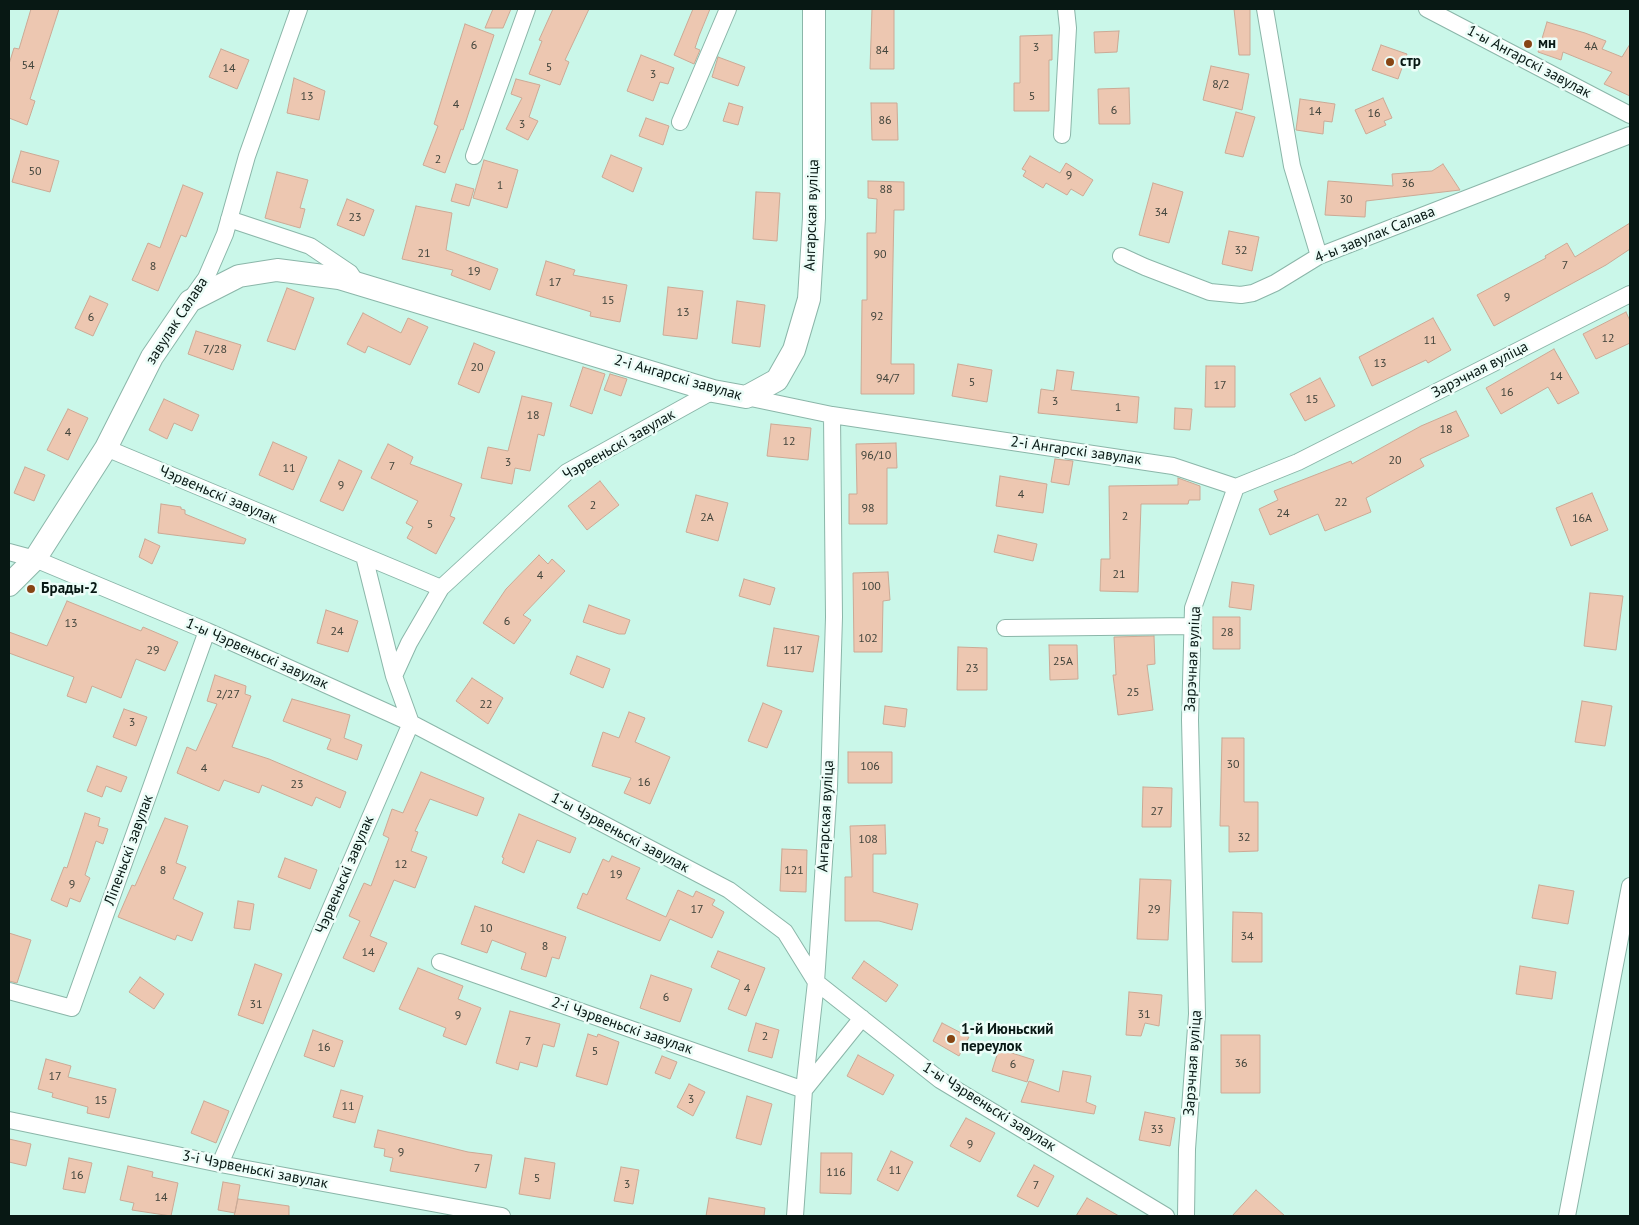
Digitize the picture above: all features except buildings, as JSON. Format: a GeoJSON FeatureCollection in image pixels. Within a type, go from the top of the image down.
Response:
{"type":"FeatureCollection","features":[{"type":"Feature","properties":{"kind":"street","name":"завулак Салава"},"geometry":{"type":"LineString","coordinates":[[9,585],[35,559],[106,448],[152,357],[206,278],[225,234],[247,156],[299,9]]}},
{"type":"Feature","properties":{"kind":"street"},"geometry":{"type":"LineString","coordinates":[[474,156],[527,9]]}},
{"type":"Feature","properties":{"kind":"street"},"geometry":{"type":"LineString","coordinates":[[680,122],[728,9]]}},
{"type":"Feature","properties":{"kind":"street","name":"Ангарская вуліца"},"geometry":{"type":"LineString","coordinates":[[746,397],[777,380],[794,350],[809,299],[814,218],[814,9]]}},
{"type":"Feature","properties":{"kind":"street"},"geometry":{"type":"LineString","coordinates":[[1062,135],[1068,28],[1066,9]]}},
{"type":"Feature","properties":{"kind":"street"},"geometry":{"type":"LineString","coordinates":[[1265,9],[1292,166],[1319,256]]}},
{"type":"Feature","properties":{"kind":"street","name":"1-ы Ангарскі завулак"},"geometry":{"type":"LineString","coordinates":[[1427,9],[1630,115]]}},
{"type":"Feature","properties":{"kind":"street","name":"4-ы завулак Салава"},"geometry":{"type":"LineString","coordinates":[[1121,256],[1210,292],[1241,295],[1252,293],[1275,283],[1319,256],[1630,135]]}},
{"type":"Feature","properties":{"kind":"street"},"geometry":{"type":"LineString","coordinates":[[229,219],[310,246],[350,273],[356,283]]}},
{"type":"Feature","properties":{"kind":"street","name":"2-і Ангарскі завулак"},"geometry":{"type":"LineString","coordinates":[[190,301],[238,276],[277,270],[339,278],[713,390],[832,416],[1173,466],[1236,487]]}},
{"type":"Feature","properties":{"kind":"street","name":"Зарэчная вуліца"},"geometry":{"type":"LineString","coordinates":[[1186,1216],[1187,1149],[1197,1014],[1190,720],[1193,608],[1236,487],[1298,462],[1630,294]]}},
{"type":"Feature","properties":{"kind":"street","name":"Чэрвеньскі завулак"},"geometry":{"type":"LineString","coordinates":[[394,676],[409,643],[441,588],[567,472],[713,390]]}},
{"type":"Feature","properties":{"kind":"street","name":"Ангарская вуліца"},"geometry":{"type":"LineString","coordinates":[[795,1216],[804,1090],[816,982],[828,786],[834,627],[832,416]]}},
{"type":"Feature","properties":{"kind":"street","name":"Чэрвеньскі завулак"},"geometry":{"type":"LineString","coordinates":[[106,448],[441,588]]}},
{"type":"Feature","properties":{"kind":"street","name":"1-ы Чэрвеньскі завулак"},"geometry":{"type":"LineString","coordinates":[[9,552],[35,559],[207,631],[411,722],[730,890],[785,932],[816,982],[940,1080],[1166,1216]]}},
{"type":"Feature","properties":{"kind":"street"},"geometry":{"type":"LineString","coordinates":[[364,556],[394,676],[411,722]]}},
{"type":"Feature","properties":{"kind":"street"},"geometry":{"type":"LineString","coordinates":[[1005,628],[1193,626]]}},
{"type":"Feature","properties":{"kind":"street","name":"Ліпеньскі завулак"},"geometry":{"type":"LineString","coordinates":[[9,991],[72,1008],[207,631]]}},
{"type":"Feature","properties":{"kind":"street","name":"Чэрвеньскі завулак"},"geometry":{"type":"LineString","coordinates":[[220,1164],[411,722]]}},
{"type":"Feature","properties":{"kind":"street"},"geometry":{"type":"LineString","coordinates":[[1567,1216],[1630,886]]}},
{"type":"Feature","properties":{"kind":"street","name":"2-і Чэрвеньскі завулак"},"geometry":{"type":"LineString","coordinates":[[440,962],[804,1090]]}},
{"type":"Feature","properties":{"kind":"street"},"geometry":{"type":"LineString","coordinates":[[804,1090],[862,1018]]}},
{"type":"Feature","properties":{"kind":"street","name":"3-і Чэрвеньскі завулак"},"geometry":{"type":"LineString","coordinates":[[9,1120],[220,1164],[502,1216]]}},
{"type":"Feature","properties":{"kind":"place","name":"мн"},"geometry":{"type":"Point","coordinates":[1528,44]}},
{"type":"Feature","properties":{"kind":"place","name":"стр"},"geometry":{"type":"Point","coordinates":[1390,62]}},
{"type":"Feature","properties":{"kind":"place","name":"Брады-2"},"geometry":{"type":"Point","coordinates":[31,589]}},
{"type":"Feature","properties":{"kind":"place","name":"1-й Июньский переулок"},"geometry":{"type":"Point","coordinates":[951,1039]}}]}
